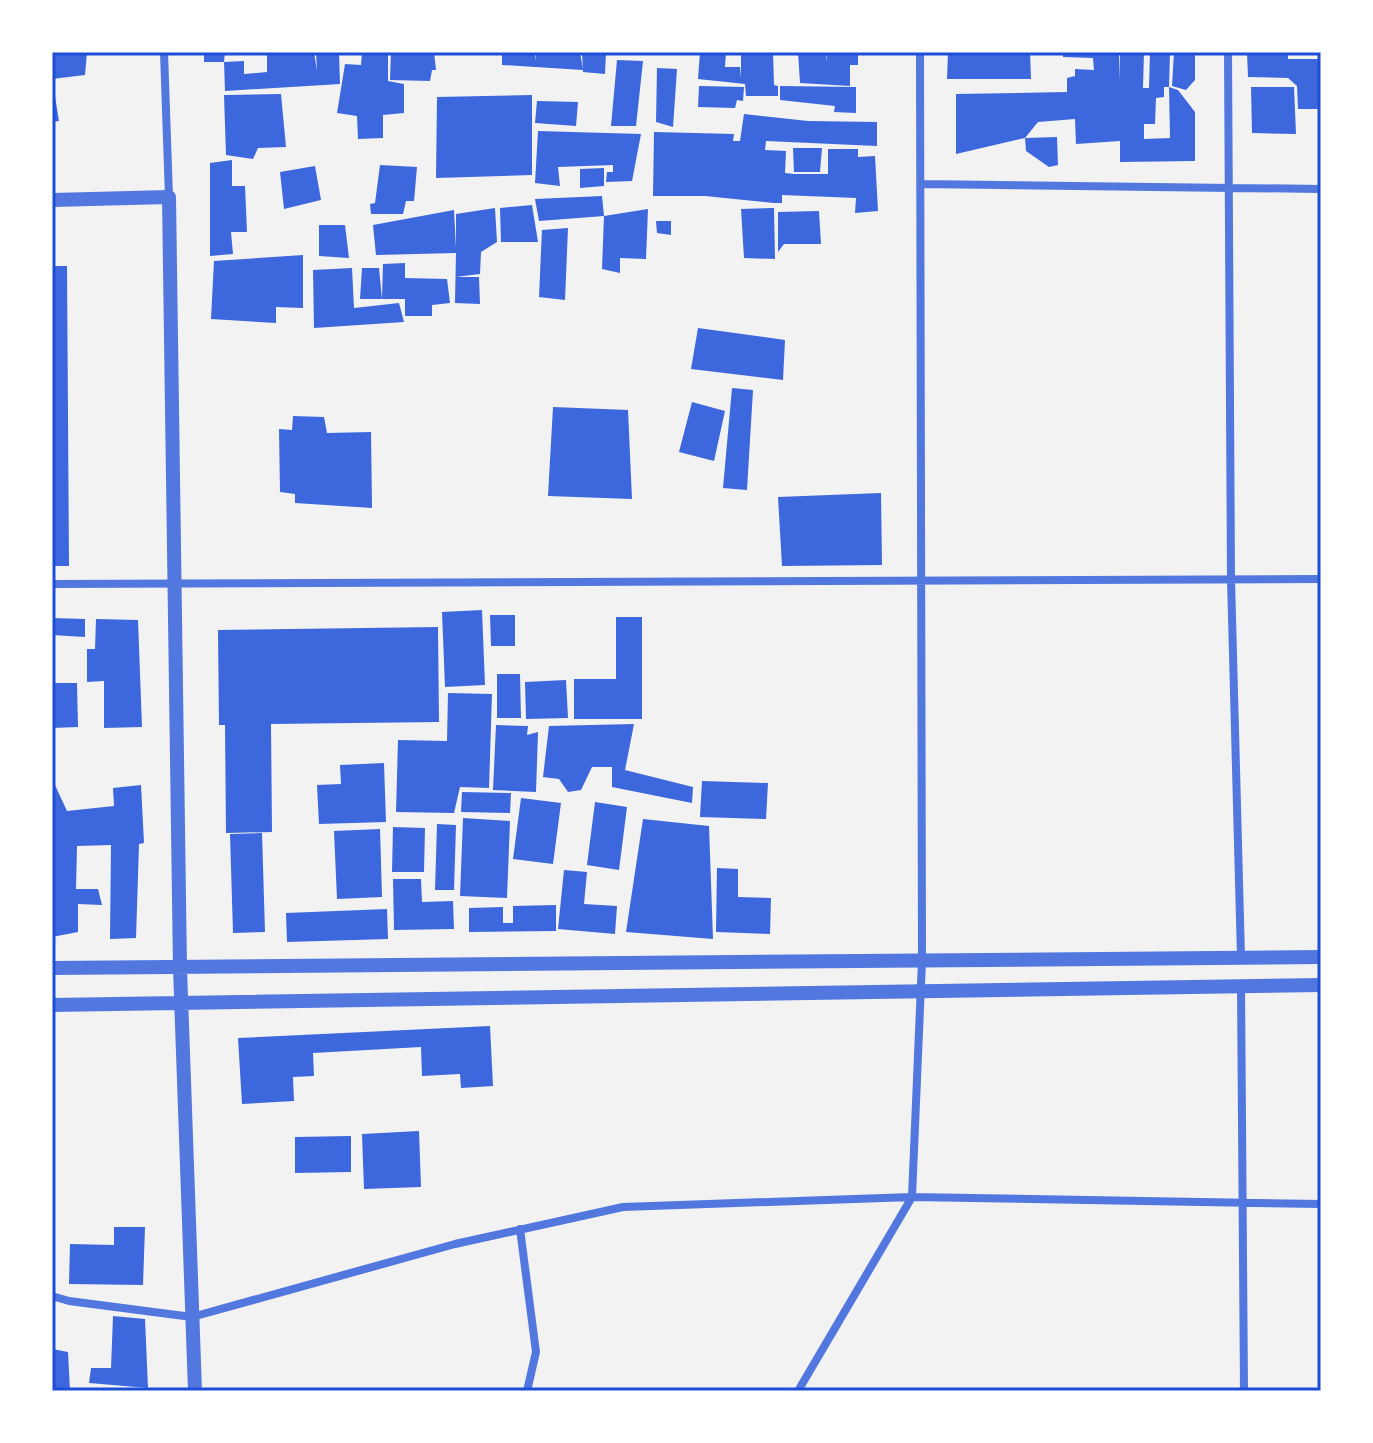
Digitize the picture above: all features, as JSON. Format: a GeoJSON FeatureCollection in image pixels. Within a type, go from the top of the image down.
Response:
{"type":"FeatureCollection","features":[{"type":"Feature","properties":{"kind":"street"},"geometry":{"type":"LineString","coordinates":[[164,52],[169,197],[180,968],[195,1391]]}},
{"type":"Feature","properties":{"kind":"street"},"geometry":{"type":"LineString","coordinates":[[798,1391],[912,1197],[922,961],[920,52]]}},
{"type":"Feature","properties":{"kind":"street"},"geometry":{"type":"LineString","coordinates":[[1228,52],[1231,579],[1241,957]]}},
{"type":"Feature","properties":{"kind":"street"},"geometry":{"type":"LineString","coordinates":[[921,184],[1321,189]]}},
{"type":"Feature","properties":{"kind":"street"},"geometry":{"type":"LineString","coordinates":[[52,200],[169,197]]}},
{"type":"Feature","properties":{"kind":"street"},"geometry":{"type":"LineString","coordinates":[[52,584],[1321,579]]}},
{"type":"Feature","properties":{"kind":"street"},"geometry":{"type":"LineString","coordinates":[[52,968],[1321,957]]}},
{"type":"Feature","properties":{"kind":"street"},"geometry":{"type":"LineString","coordinates":[[52,1005],[1321,985]]}},
{"type":"Feature","properties":{"kind":"street"},"geometry":{"type":"LineString","coordinates":[[1241,986],[1244,1391]]}},
{"type":"Feature","properties":{"kind":"street"},"geometry":{"type":"LineString","coordinates":[[52,1296],[69,1301],[192,1317],[455,1244],[623,1207],[912,1197],[1321,1204]]}},
{"type":"Feature","properties":{"kind":"street"},"geometry":{"type":"LineString","coordinates":[[520,1229],[536,1352],[527,1391]]}},
{"type":"Feature","properties":{"kind":"building"},"geometry":{"type":"Polygon","coordinates":[[[52,52],[87,52],[85,75],[52,79],[52,52]]]}},
{"type":"Feature","properties":{"kind":"building"},"geometry":{"type":"Polygon","coordinates":[[[204,52],[225,52],[224,62],[204,62],[204,52]]]}},
{"type":"Feature","properties":{"kind":"building"},"geometry":{"type":"Polygon","coordinates":[[[267,52],[314,52],[317,71],[316,52],[339,52],[340,84],[225,91],[224,62],[244,61],[244,74],[267,72],[267,52]]]}},
{"type":"Feature","properties":{"kind":"building"},"geometry":{"type":"Polygon","coordinates":[[[362,52],[388,54],[388,81],[404,84],[404,113],[383,115],[383,138],[358,139],[357,116],[337,113],[345,64],[361,65],[362,52]]]}},
{"type":"Feature","properties":{"kind":"building"},"geometry":{"type":"Polygon","coordinates":[[[391,52],[434,52],[436,70],[432,70],[430,81],[390,80],[391,52]]]}},
{"type":"Feature","properties":{"kind":"building"},"geometry":{"type":"Polygon","coordinates":[[[502,52],[535,52],[536,61],[536,52],[580,52],[583,70],[502,65],[502,52]]]}},
{"type":"Feature","properties":{"kind":"building"},"geometry":{"type":"Polygon","coordinates":[[[582,52],[606,52],[605,74],[583,72],[582,52]]]}},
{"type":"Feature","properties":{"kind":"building"},"geometry":{"type":"Polygon","coordinates":[[[700,52],[726,52],[725,67],[740,67],[741,78],[741,52],[773,52],[774,85],[778,86],[778,96],[746,96],[745,84],[698,79],[700,52]]]}},
{"type":"Feature","properties":{"kind":"building"},"geometry":{"type":"Polygon","coordinates":[[[798,52],[826,52],[826,62],[827,52],[858,52],[858,65],[850,65],[850,86],[800,83],[798,52]]]}},
{"type":"Feature","properties":{"kind":"building"},"geometry":{"type":"Polygon","coordinates":[[[948,52],[1030,52],[1031,79],[947,79],[948,52]]]}},
{"type":"Feature","properties":{"kind":"building"},"geometry":{"type":"Polygon","coordinates":[[[1063,52],[1119,52],[1119,81],[1120,52],[1144,52],[1143,88],[1149,88],[1150,52],[1170,52],[1169,87],[1178,90],[1195,112],[1195,161],[1120,162],[1120,141],[1076,144],[1075,119],[1038,122],[1025,138],[956,154],[956,94],[1067,92],[1067,78],[1075,76],[1075,69],[1094,70],[1093,58],[1063,57],[1063,52]],[[1164,87],[1164,97],[1156,98],[1155,124],[1144,124],[1144,139],[1170,138],[1169,87],[1164,87]]]}},
{"type":"Feature","properties":{"kind":"building"},"geometry":{"type":"Polygon","coordinates":[[[1174,52],[1195,52],[1195,80],[1186,90],[1172,86],[1174,52]]]}},
{"type":"Feature","properties":{"kind":"building"},"geometry":{"type":"Polygon","coordinates":[[[1247,52],[1288,52],[1288,59],[1321,59],[1321,109],[1298,109],[1297,86],[1288,78],[1248,77],[1247,52]]]}},
{"type":"Feature","properties":{"kind":"building"},"geometry":{"type":"Polygon","coordinates":[[[617,60],[643,61],[636,126],[611,126],[617,60]]]}},
{"type":"Feature","properties":{"kind":"building"},"geometry":{"type":"Polygon","coordinates":[[[657,68],[677,69],[673,127],[656,122],[657,68]]]}},
{"type":"Feature","properties":{"kind":"building"},"geometry":{"type":"Polygon","coordinates":[[[699,86],[744,87],[743,101],[737,100],[735,108],[698,107],[699,86]]]}},
{"type":"Feature","properties":{"kind":"building"},"geometry":{"type":"Polygon","coordinates":[[[780,86],[856,87],[856,113],[834,112],[835,106],[780,100],[780,86]]]}},
{"type":"Feature","properties":{"kind":"building"},"geometry":{"type":"Polygon","coordinates":[[[1251,87],[1294,87],[1296,134],[1252,133],[1251,87]]]}},
{"type":"Feature","properties":{"kind":"building"},"geometry":{"type":"Polygon","coordinates":[[[52,90],[59,121],[52,122],[52,90]]]}},
{"type":"Feature","properties":{"kind":"building"},"geometry":{"type":"Polygon","coordinates":[[[281,94],[286,147],[258,148],[253,159],[226,155],[224,95],[281,94]]]}},
{"type":"Feature","properties":{"kind":"building"},"geometry":{"type":"Polygon","coordinates":[[[532,95],[532,175],[436,178],[437,97],[532,95]]]}},
{"type":"Feature","properties":{"kind":"building"},"geometry":{"type":"Polygon","coordinates":[[[537,101],[578,102],[576,126],[535,123],[537,101]]]}},
{"type":"Feature","properties":{"kind":"building"},"geometry":{"type":"Polygon","coordinates":[[[744,114],[808,121],[877,122],[877,146],[766,141],[765,150],[786,151],[785,173],[794,174],[828,174],[828,149],[858,149],[858,157],[875,156],[878,211],[855,213],[856,198],[782,195],[782,203],[774,203],[705,196],[653,196],[654,132],[734,134],[733,141],[740,141],[744,114]]]}},
{"type":"Feature","properties":{"kind":"building"},"geometry":{"type":"Polygon","coordinates":[[[538,131],[641,134],[632,181],[606,182],[607,172],[613,172],[613,165],[558,167],[560,186],[535,183],[538,131]]]}},
{"type":"Feature","properties":{"kind":"building"},"geometry":{"type":"Polygon","coordinates":[[[1057,137],[1058,165],[1049,167],[1026,151],[1025,138],[1057,137]]]}},
{"type":"Feature","properties":{"kind":"building"},"geometry":{"type":"Polygon","coordinates":[[[793,148],[822,148],[820,172],[794,172],[793,148]]]}},
{"type":"Feature","properties":{"kind":"building"},"geometry":{"type":"Polygon","coordinates":[[[232,160],[232,186],[245,186],[247,232],[231,232],[233,254],[210,256],[210,163],[232,160]]]}},
{"type":"Feature","properties":{"kind":"building"},"geometry":{"type":"Polygon","coordinates":[[[380,165],[417,167],[414,201],[406,201],[403,214],[371,214],[370,204],[375,203],[380,165]]]}},
{"type":"Feature","properties":{"kind":"building"},"geometry":{"type":"Polygon","coordinates":[[[315,166],[321,200],[284,209],[280,172],[315,166]]]}},
{"type":"Feature","properties":{"kind":"building"},"geometry":{"type":"Polygon","coordinates":[[[604,168],[604,186],[580,188],[580,169],[604,168]]]}},
{"type":"Feature","properties":{"kind":"building"},"geometry":{"type":"Polygon","coordinates":[[[602,196],[604,216],[539,221],[535,199],[602,196]]]}},
{"type":"Feature","properties":{"kind":"building"},"geometry":{"type":"Polygon","coordinates":[[[532,205],[538,242],[501,242],[500,208],[532,205]]]}},
{"type":"Feature","properties":{"kind":"building"},"geometry":{"type":"Polygon","coordinates":[[[495,208],[497,242],[481,252],[480,274],[456,277],[456,253],[376,255],[373,225],[454,210],[456,248],[456,214],[495,208]]]}},
{"type":"Feature","properties":{"kind":"building"},"geometry":{"type":"Polygon","coordinates":[[[774,208],[775,259],[744,258],[741,209],[774,208]]]}},
{"type":"Feature","properties":{"kind":"building"},"geometry":{"type":"Polygon","coordinates":[[[648,209],[646,259],[620,258],[620,273],[602,269],[604,216],[648,209]]]}},
{"type":"Feature","properties":{"kind":"building"},"geometry":{"type":"Polygon","coordinates":[[[819,211],[821,244],[784,244],[778,252],[778,212],[819,211]]]}},
{"type":"Feature","properties":{"kind":"building"},"geometry":{"type":"Polygon","coordinates":[[[656,221],[671,221],[671,235],[657,233],[656,221]]]}},
{"type":"Feature","properties":{"kind":"building"},"geometry":{"type":"Polygon","coordinates":[[[319,225],[345,225],[349,258],[319,256],[319,225]]]}},
{"type":"Feature","properties":{"kind":"building"},"geometry":{"type":"Polygon","coordinates":[[[568,228],[565,300],[539,297],[542,230],[568,228]]]}},
{"type":"Feature","properties":{"kind":"building"},"geometry":{"type":"Polygon","coordinates":[[[303,255],[303,308],[276,307],[276,323],[211,319],[214,261],[303,255]]]}},
{"type":"Feature","properties":{"kind":"building"},"geometry":{"type":"Polygon","coordinates":[[[405,263],[405,278],[447,279],[450,303],[432,305],[432,316],[405,316],[405,299],[382,299],[383,264],[405,263]]]}},
{"type":"Feature","properties":{"kind":"building"},"geometry":{"type":"Polygon","coordinates":[[[52,266],[67,266],[69,566],[52,566],[52,266]]]}},
{"type":"Feature","properties":{"kind":"building"},"geometry":{"type":"Polygon","coordinates":[[[352,268],[354,308],[399,303],[404,322],[314,328],[313,270],[352,268]]]}},
{"type":"Feature","properties":{"kind":"building"},"geometry":{"type":"Polygon","coordinates":[[[362,268],[379,268],[382,299],[360,299],[362,268]]]}},
{"type":"Feature","properties":{"kind":"building"},"geometry":{"type":"Polygon","coordinates":[[[456,277],[479,277],[480,304],[455,303],[456,277]]]}},
{"type":"Feature","properties":{"kind":"building"},"geometry":{"type":"Polygon","coordinates":[[[698,328],[785,340],[783,380],[691,369],[698,328]]]}},
{"type":"Feature","properties":{"kind":"building"},"geometry":{"type":"Polygon","coordinates":[[[732,388],[753,390],[747,490],[723,488],[732,388]]]}},
{"type":"Feature","properties":{"kind":"building"},"geometry":{"type":"Polygon","coordinates":[[[692,402],[725,411],[714,461],[679,452],[692,402]]]}},
{"type":"Feature","properties":{"kind":"building"},"geometry":{"type":"Polygon","coordinates":[[[553,407],[628,410],[632,499],[548,496],[553,407]]]}},
{"type":"Feature","properties":{"kind":"building"},"geometry":{"type":"Polygon","coordinates":[[[293,416],[324,417],[327,433],[371,432],[372,508],[295,503],[295,494],[280,492],[279,429],[292,430],[293,416]]]}},
{"type":"Feature","properties":{"kind":"building"},"geometry":{"type":"Polygon","coordinates":[[[881,493],[882,565],[782,566],[778,497],[881,493]]]}},
{"type":"Feature","properties":{"kind":"building"},"geometry":{"type":"Polygon","coordinates":[[[482,610],[485,685],[445,687],[442,612],[482,610]]]}},
{"type":"Feature","properties":{"kind":"building"},"geometry":{"type":"Polygon","coordinates":[[[490,615],[515,615],[515,646],[491,646],[490,615]]]}},
{"type":"Feature","properties":{"kind":"building"},"geometry":{"type":"Polygon","coordinates":[[[616,617],[642,617],[642,719],[574,719],[574,679],[616,679],[616,617]]]}},
{"type":"Feature","properties":{"kind":"building"},"geometry":{"type":"Polygon","coordinates":[[[52,618],[85,619],[85,637],[52,635],[52,618]]]}},
{"type":"Feature","properties":{"kind":"building"},"geometry":{"type":"Polygon","coordinates":[[[96,619],[138,620],[142,727],[104,728],[104,681],[87,682],[87,649],[95,649],[96,619]]]}},
{"type":"Feature","properties":{"kind":"building"},"geometry":{"type":"Polygon","coordinates":[[[438,627],[439,722],[271,724],[272,832],[226,833],[225,725],[219,725],[218,630],[438,627]]]}},
{"type":"Feature","properties":{"kind":"building"},"geometry":{"type":"Polygon","coordinates":[[[497,674],[520,674],[521,718],[497,718],[497,674]]]}},
{"type":"Feature","properties":{"kind":"building"},"geometry":{"type":"Polygon","coordinates":[[[566,680],[568,718],[526,719],[525,682],[566,680]]]}},
{"type":"Feature","properties":{"kind":"building"},"geometry":{"type":"Polygon","coordinates":[[[52,683],[77,683],[78,727],[52,728],[52,683]]]}},
{"type":"Feature","properties":{"kind":"building"},"geometry":{"type":"Polygon","coordinates":[[[448,693],[492,694],[489,788],[460,787],[454,813],[396,812],[398,740],[447,741],[448,693]]]}},
{"type":"Feature","properties":{"kind":"building"},"geometry":{"type":"Polygon","coordinates":[[[634,724],[625,770],[693,787],[692,803],[612,787],[612,767],[592,767],[581,790],[568,792],[559,779],[543,777],[549,726],[634,724]]]}},
{"type":"Feature","properties":{"kind":"building"},"geometry":{"type":"Polygon","coordinates":[[[496,725],[528,726],[527,735],[538,732],[536,792],[493,790],[496,725]]]}},
{"type":"Feature","properties":{"kind":"building"},"geometry":{"type":"Polygon","coordinates":[[[384,763],[386,822],[319,824],[317,785],[341,784],[340,765],[384,763]]]}},
{"type":"Feature","properties":{"kind":"building"},"geometry":{"type":"Polygon","coordinates":[[[702,781],[768,783],[766,819],[700,817],[702,781]]]}},
{"type":"Feature","properties":{"kind":"building"},"geometry":{"type":"Polygon","coordinates":[[[55,785],[67,811],[114,806],[113,788],[141,785],[144,843],[139,844],[136,938],[110,939],[111,845],[77,846],[76,889],[98,889],[102,905],[78,904],[78,932],[52,937],[55,785]]]}},
{"type":"Feature","properties":{"kind":"building"},"geometry":{"type":"Polygon","coordinates":[[[462,792],[511,793],[510,813],[461,812],[462,792]]]}},
{"type":"Feature","properties":{"kind":"building"},"geometry":{"type":"Polygon","coordinates":[[[521,798],[561,803],[553,864],[513,859],[521,798]]]}},
{"type":"Feature","properties":{"kind":"building"},"geometry":{"type":"Polygon","coordinates":[[[595,802],[627,807],[619,870],[587,865],[595,802]]]}},
{"type":"Feature","properties":{"kind":"building"},"geometry":{"type":"Polygon","coordinates":[[[463,818],[510,821],[507,898],[460,896],[463,818]]]}},
{"type":"Feature","properties":{"kind":"building"},"geometry":{"type":"Polygon","coordinates":[[[643,819],[709,826],[713,939],[626,932],[643,819]]]}},
{"type":"Feature","properties":{"kind":"building"},"geometry":{"type":"Polygon","coordinates":[[[437,824],[456,825],[454,890],[435,890],[437,824]]]}},
{"type":"Feature","properties":{"kind":"building"},"geometry":{"type":"Polygon","coordinates":[[[393,827],[425,828],[424,872],[392,872],[393,827]]]}},
{"type":"Feature","properties":{"kind":"building"},"geometry":{"type":"Polygon","coordinates":[[[380,829],[382,897],[337,899],[334,831],[380,829]]]}},
{"type":"Feature","properties":{"kind":"building"},"geometry":{"type":"Polygon","coordinates":[[[262,833],[265,932],[233,933],[230,834],[262,833]]]}},
{"type":"Feature","properties":{"kind":"building"},"geometry":{"type":"Polygon","coordinates":[[[717,868],[738,869],[738,897],[771,898],[770,934],[716,932],[717,868]]]}},
{"type":"Feature","properties":{"kind":"building"},"geometry":{"type":"Polygon","coordinates":[[[564,870],[587,872],[584,904],[617,906],[615,934],[558,929],[564,870]]]}},
{"type":"Feature","properties":{"kind":"building"},"geometry":{"type":"Polygon","coordinates":[[[393,879],[421,879],[422,902],[453,901],[454,929],[394,930],[393,879]]]}},
{"type":"Feature","properties":{"kind":"building"},"geometry":{"type":"Polygon","coordinates":[[[556,905],[556,931],[469,932],[469,908],[503,907],[503,923],[513,923],[513,906],[556,905]]]}},
{"type":"Feature","properties":{"kind":"building"},"geometry":{"type":"Polygon","coordinates":[[[387,909],[388,939],[287,942],[286,913],[387,909]]]}},
{"type":"Feature","properties":{"kind":"building"},"geometry":{"type":"Polygon","coordinates":[[[490,1026],[493,1086],[461,1088],[460,1074],[422,1076],[421,1047],[313,1053],[314,1076],[293,1077],[294,1101],[242,1104],[238,1038],[490,1026]]]}},
{"type":"Feature","properties":{"kind":"building"},"geometry":{"type":"Polygon","coordinates":[[[419,1131],[421,1187],[364,1189],[362,1134],[419,1131]]]}},
{"type":"Feature","properties":{"kind":"building"},"geometry":{"type":"Polygon","coordinates":[[[351,1136],[351,1172],[295,1173],[295,1137],[351,1136]]]}},
{"type":"Feature","properties":{"kind":"building"},"geometry":{"type":"Polygon","coordinates":[[[114,1227],[145,1227],[143,1285],[69,1284],[70,1244],[114,1245],[114,1227]]]}},
{"type":"Feature","properties":{"kind":"building"},"geometry":{"type":"Polygon","coordinates":[[[113,1316],[145,1319],[148,1388],[89,1383],[91,1368],[111,1368],[113,1316]]]}},
{"type":"Feature","properties":{"kind":"building"},"geometry":{"type":"Polygon","coordinates":[[[52,1349],[68,1352],[70,1391],[52,1391],[52,1349]]]}}]}
